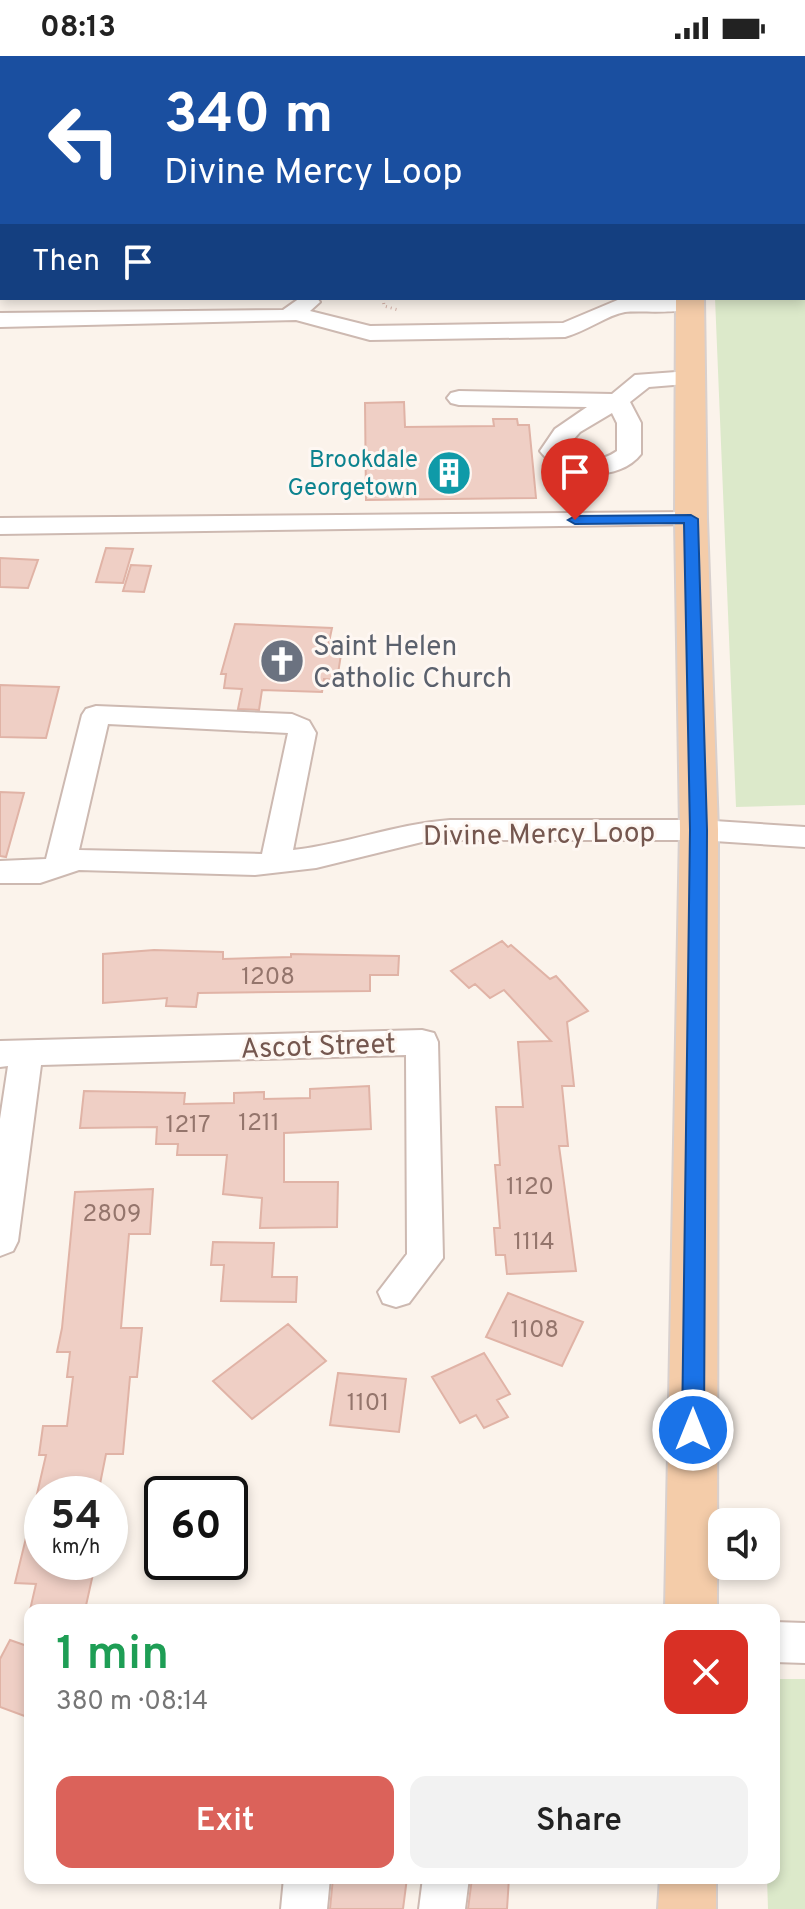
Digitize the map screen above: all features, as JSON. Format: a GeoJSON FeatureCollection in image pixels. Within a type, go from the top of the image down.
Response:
{"type":"FeatureCollection","features":[{"type":"Feature","properties":{"kind":"main road"},"geometry":{"type":"LineString","coordinates":[[690,301],[691,519],[699,830],[691,1604]]}},
{"type":"Feature","properties":{"kind":"main road"},"geometry":{"type":"LineString","coordinates":[[687,1909],[688,1884]]}},
{"type":"Feature","properties":{"kind":"street"},"geometry":{"type":"LineString","coordinates":[[0,320],[288,316],[311,300]]}},
{"type":"Feature","properties":{"kind":"street"},"geometry":{"type":"LineString","coordinates":[[293,313],[370,333],[565,330],[620,306],[690,301]]}},
{"type":"Feature","properties":{"kind":"street"},"geometry":{"type":"LineString","coordinates":[[459,398],[618,401],[643,380],[690,378]]}},
{"type":"Feature","properties":{"kind":"street"},"geometry":{"type":"LineString","coordinates":[[0,526],[691,519]]}},
{"type":"Feature","properties":{"kind":"street"},"geometry":{"type":"LineString","coordinates":[[60,865],[96,715],[292,723],[299,727],[302,733],[275,863]]}},
{"type":"Feature","properties":{"kind":"street","name":"Divine Mercy Loop"},"geometry":{"type":"LineString","coordinates":[[0,872],[40,872],[78,860],[255,865],[316,858],[422,832],[450,830],[699,830],[805,837]]}},
{"type":"Feature","properties":{"kind":"street","name":"Ascot Street"},"geometry":{"type":"LineString","coordinates":[[13,1054],[422,1042],[425,1258],[396,1292]]}},
{"type":"Feature","properties":{"kind":"street"},"geometry":{"type":"LineString","coordinates":[[0,1241],[13,1054]]}},
{"type":"Feature","properties":{"kind":"street"},"geometry":{"type":"LineString","coordinates":[[780,1642],[805,1643]]}},
{"type":"Feature","properties":{"kind":"street"},"geometry":{"type":"LineString","coordinates":[[304,1909],[306,1884]]}},
{"type":"Feature","properties":{"kind":"street"},"geometry":{"type":"LineString","coordinates":[[442,1909],[445,1884]]}},
{"type":"Feature","properties":{"kind":"green space"},"geometry":{"type":"Polygon","coordinates":[[[715,300],[805,300],[805,805],[736,807],[715,300]]]}},
{"type":"Feature","properties":{"kind":"green space"},"geometry":{"type":"Polygon","coordinates":[[[780,1679],[805,1679],[805,1909],[768,1909],[767,1884],[780,1884],[780,1679]]]}},
{"type":"Feature","properties":{"kind":"building","name":"Brookdale Georgetown"},"geometry":{"type":"Polygon","coordinates":[[[404,402],[405,427],[494,426],[493,419],[517,419],[518,425],[529,425],[536,498],[366,500],[365,403],[404,402]]]}},
{"type":"Feature","properties":{"kind":"building"},"geometry":{"type":"Polygon","coordinates":[[[106,548],[133,549],[123,583],[96,582],[106,548]]]}},
{"type":"Feature","properties":{"kind":"building"},"geometry":{"type":"Polygon","coordinates":[[[0,558],[38,560],[28,588],[0,587],[0,558]]]}},
{"type":"Feature","properties":{"kind":"building"},"geometry":{"type":"Polygon","coordinates":[[[131,565],[151,566],[144,592],[123,591],[131,565]]]}},
{"type":"Feature","properties":{"kind":"building","name":"Saint Helen Catholic Church"},"geometry":{"type":"Polygon","coordinates":[[[235,624],[332,628],[328,647],[342,648],[337,680],[324,679],[322,692],[262,690],[259,710],[238,709],[242,689],[224,688],[226,674],[221,674],[235,624]]]}},
{"type":"Feature","properties":{"kind":"building"},"geometry":{"type":"Polygon","coordinates":[[[0,685],[59,687],[46,738],[0,737],[0,685]]]}},
{"type":"Feature","properties":{"kind":"building"},"geometry":{"type":"Polygon","coordinates":[[[0,792],[24,793],[6,857],[0,856],[0,792]]]}},
{"type":"Feature","properties":{"kind":"building"},"geometry":{"type":"Polygon","coordinates":[[[502,941],[508,947],[511,945],[550,979],[556,976],[588,1011],[567,1022],[574,1086],[562,1086],[568,1146],[559,1146],[576,1271],[507,1274],[505,1255],[496,1255],[494,1228],[500,1228],[495,1165],[500,1165],[496,1107],[523,1107],[518,1042],[551,1041],[504,990],[490,998],[475,984],[469,988],[451,971],[502,941]]]}},
{"type":"Feature","properties":{"kind":"building"},"geometry":{"type":"Polygon","coordinates":[[[154,950],[223,952],[223,959],[291,957],[291,954],[399,956],[398,975],[370,975],[370,991],[198,993],[196,1007],[166,1006],[167,998],[103,1003],[103,954],[154,950]]]}},
{"type":"Feature","properties":{"kind":"building"},"geometry":{"type":"Polygon","coordinates":[[[369,1086],[371,1129],[284,1133],[284,1182],[338,1182],[337,1227],[260,1228],[262,1198],[223,1194],[227,1155],[177,1155],[178,1144],[156,1144],[157,1127],[80,1128],[84,1091],[185,1093],[184,1104],[234,1103],[234,1093],[264,1092],[264,1099],[310,1098],[310,1089],[369,1086]]]}},
{"type":"Feature","properties":{"kind":"building"},"geometry":{"type":"Polygon","coordinates":[[[153,1189],[150,1234],[129,1234],[121,1328],[142,1328],[137,1377],[130,1377],[123,1454],[106,1454],[102,1476],[41,1476],[46,1455],[39,1455],[43,1426],[67,1426],[73,1377],[67,1377],[70,1352],[57,1352],[75,1192],[153,1189]]]}},
{"type":"Feature","properties":{"kind":"building"},"geometry":{"type":"Polygon","coordinates":[[[213,1242],[274,1243],[272,1277],[297,1277],[296,1302],[221,1301],[224,1265],[211,1265],[213,1242]]]}},
{"type":"Feature","properties":{"kind":"building"},"geometry":{"type":"Polygon","coordinates":[[[508,1293],[583,1322],[562,1366],[486,1337],[508,1293]]]}},
{"type":"Feature","properties":{"kind":"building"},"geometry":{"type":"Polygon","coordinates":[[[288,1324],[326,1361],[252,1419],[213,1381],[288,1324]]]}},
{"type":"Feature","properties":{"kind":"building"},"geometry":{"type":"Polygon","coordinates":[[[484,1353],[510,1394],[497,1400],[508,1417],[484,1428],[476,1415],[460,1423],[432,1377],[484,1353]]]}},
{"type":"Feature","properties":{"kind":"building"},"geometry":{"type":"Polygon","coordinates":[[[338,1373],[406,1379],[399,1432],[330,1425],[338,1373]]]}},
{"type":"Feature","properties":{"kind":"building"},"geometry":{"type":"Polygon","coordinates":[[[24,1546],[24,1580],[92,1580],[86,1604],[31,1604],[36,1584],[15,1583],[24,1546]]]}},
{"type":"Feature","properties":{"kind":"building"},"geometry":{"type":"Polygon","coordinates":[[[10,1640],[24,1645],[24,1716],[0,1707],[0,1659],[10,1640]]]}},
{"type":"Feature","properties":{"kind":"building"},"geometry":{"type":"Polygon","coordinates":[[[332,1884],[406,1884],[403,1909],[330,1909],[332,1884]]]}},
{"type":"Feature","properties":{"kind":"building"},"geometry":{"type":"Polygon","coordinates":[[[471,1884],[509,1884],[507,1909],[468,1909],[471,1884]]]}},
{"type":"Feature","properties":{"kind":"place","name":"Brookdale Georgetown"},"geometry":{"type":"Point","coordinates":[449,473]}},
{"type":"Feature","properties":{"kind":"place","name":"Saint Helen Catholic Church"},"geometry":{"type":"Point","coordinates":[282,661]}},
{"type":"Feature","properties":{"kind":"route"},"geometry":{"type":"LineString","coordinates":[[575,520],[691,519],[699,830],[693,1430]]}}]}
